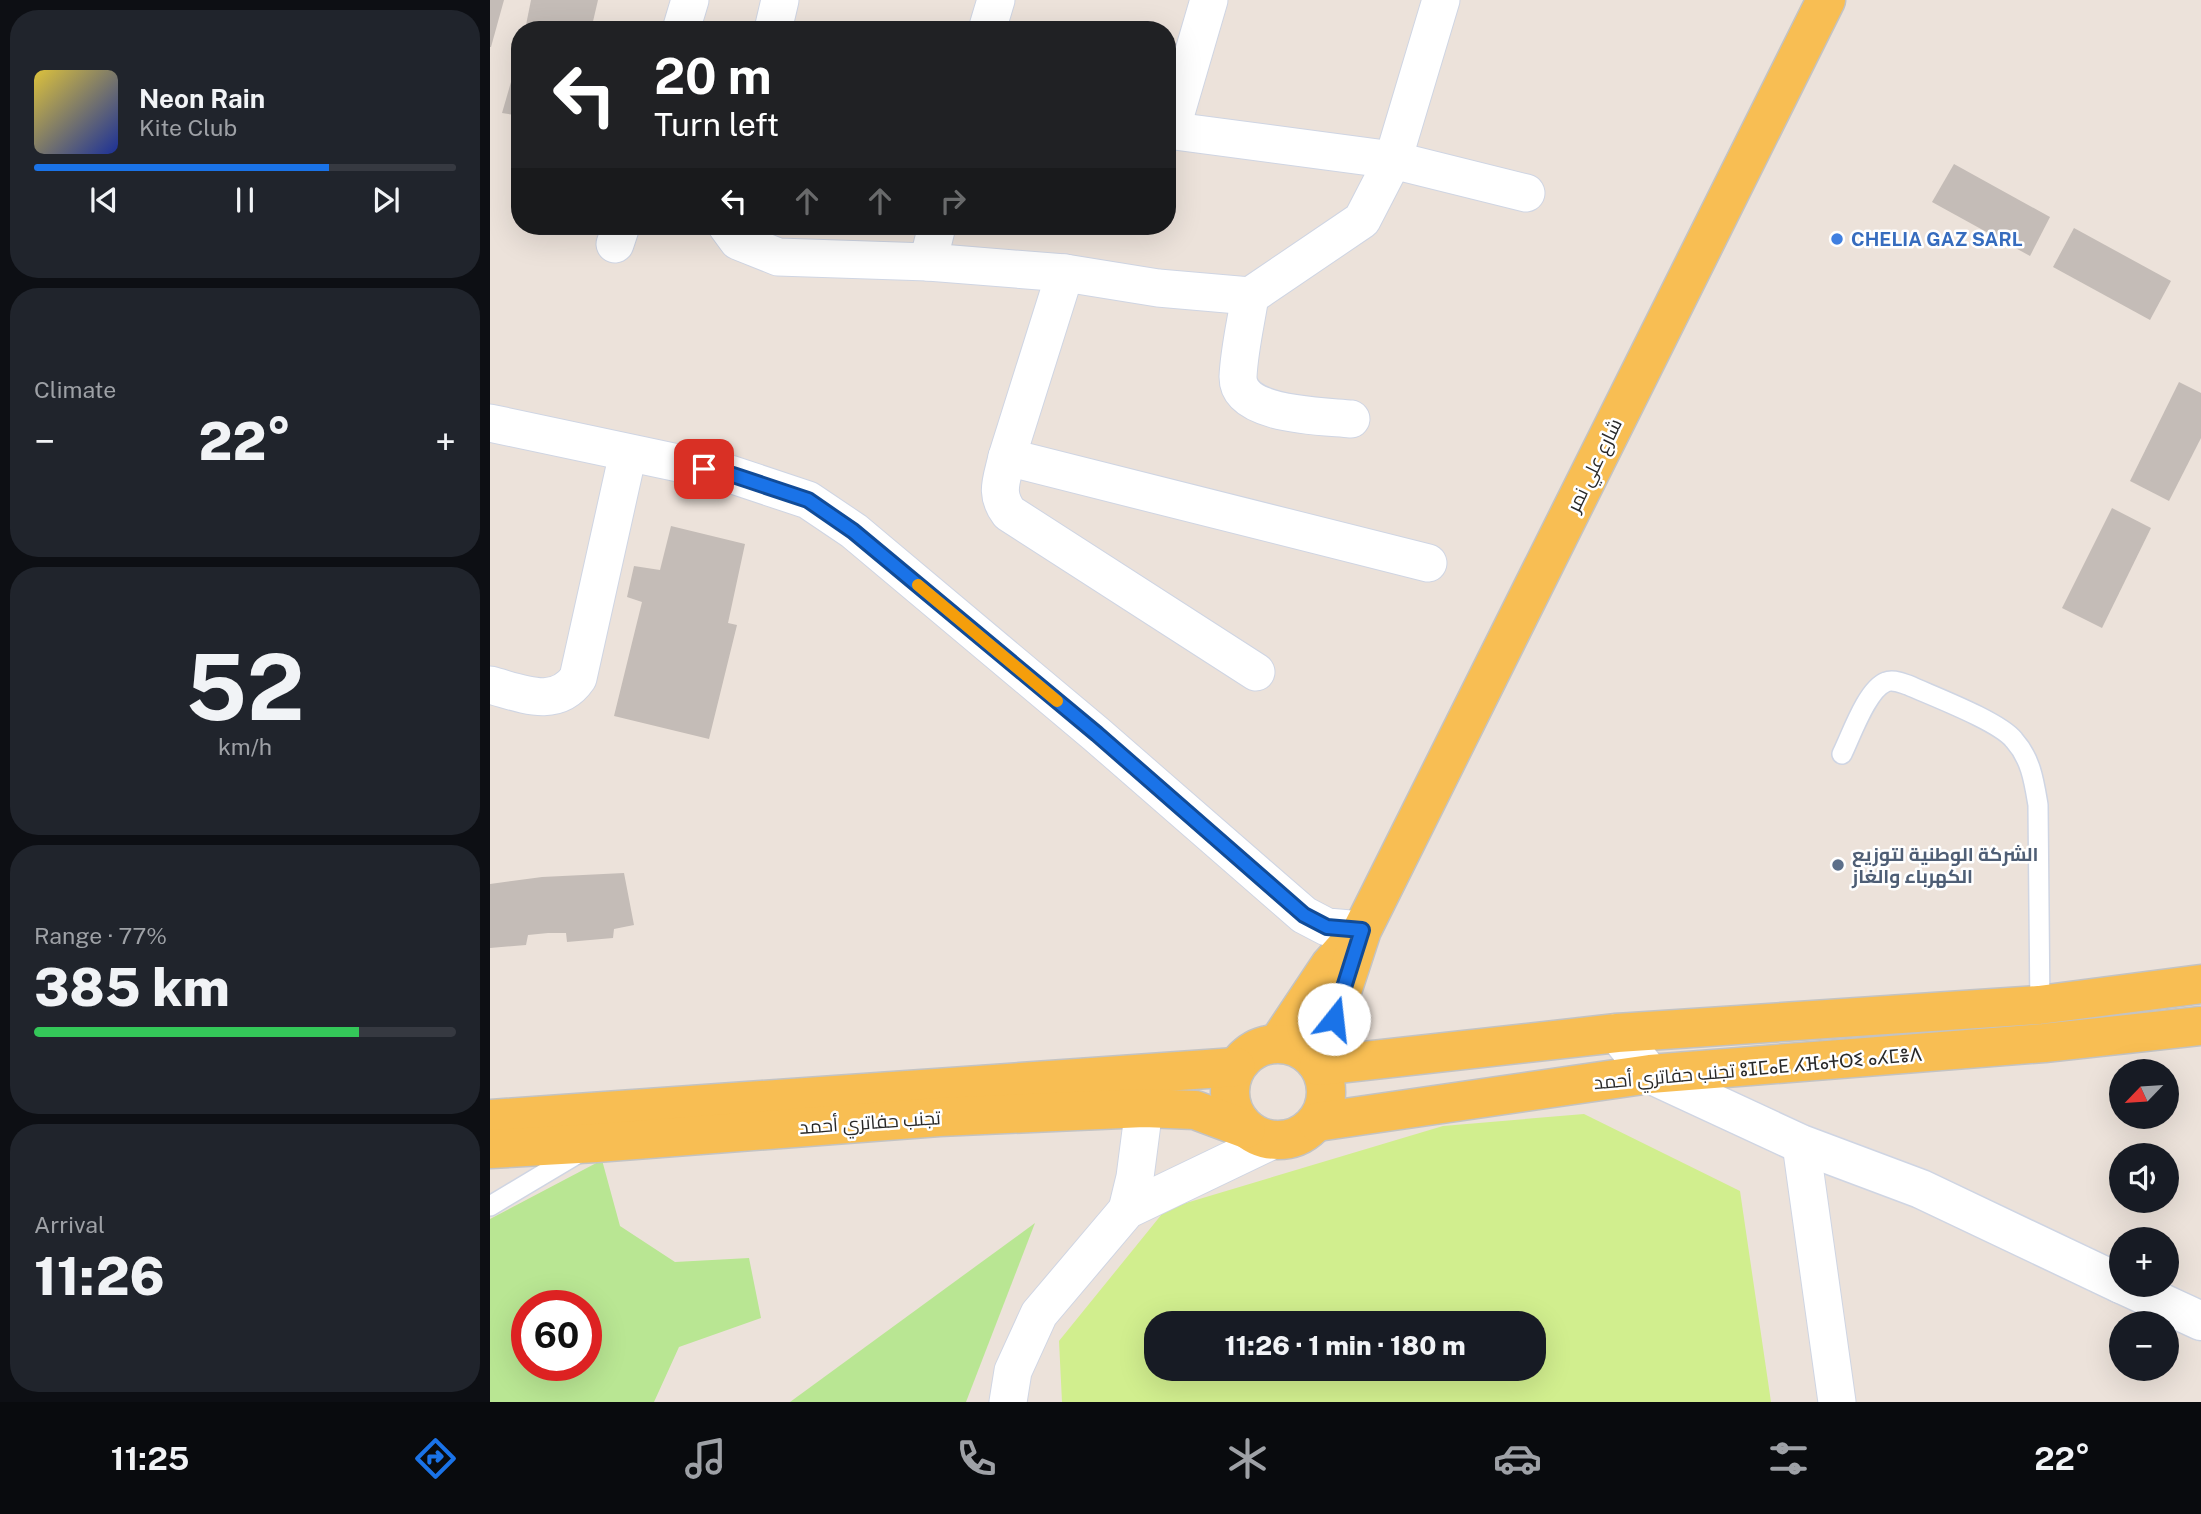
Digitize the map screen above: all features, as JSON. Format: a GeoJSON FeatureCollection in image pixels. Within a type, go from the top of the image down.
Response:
{"type":"FeatureCollection","features":[{"type":"Feature","properties":{"kind":"main road","name":"شارع علي نمر"},"geometry":{"type":"LineString","coordinates":[[1318,1064],[1362,930],[1826,0]]}},
{"type":"Feature","properties":{"kind":"main road","name":"شارع علي نمر"},"geometry":{"type":"LineString","coordinates":[[1278,1043],[1330,965],[1362,930]]}},
{"type":"Feature","properties":{"kind":"main road"},"geometry":{"type":"LineString","coordinates":[[1318,1064],[1617,1034],[2039,1005],[2201,984]]}},
{"type":"Feature","properties":{"kind":"main road","name":"تجنب حفاتري أحمد ⵓⵊⵎⴰⴹ ⵃⴼⴰⵜⵔⵉ ⴰⵃⵎⴻⴷ"},"geometry":{"type":"LineString","coordinates":[[1317,1122],[1650,1074],[2044,1043],[2201,1026]]}},
{"type":"Feature","properties":{"kind":"main road"},"geometry":{"type":"LineString","coordinates":[[1617,1034],[1650,1074],[1801,1144],[1921,1189],[2109,1278]]}},
{"type":"Feature","properties":{"kind":"main road"},"geometry":{"type":"LineString","coordinates":[[1278,1043],[1294,1046],[1308,1053],[1318,1064],[1325,1079],[1327,1094],[1324,1109],[1317,1122],[1304,1133],[1289,1139],[1260,1135],[1235,1113],[1231,1081],[1236,1067],[1248,1054],[1262,1046],[1278,1043]]}},
{"type":"Feature","properties":{"kind":"main road","name":"تجنب حفاتري أحمد"},"geometry":{"type":"LineString","coordinates":[[490,1119],[1236,1067]]}},
{"type":"Feature","properties":{"kind":"main road","name":"تجنب حفاتري أحمد"},"geometry":{"type":"LineString","coordinates":[[490,1149],[939,1116],[1144,1108],[1195,1110],[1260,1135]]}},
{"type":"Feature","properties":{"kind":"main road"},"geometry":{"type":"LineString","coordinates":[[2149,1297],[2201,1321]]}},
{"type":"Feature","properties":{"kind":"street"},"geometry":{"type":"LineString","coordinates":[[684,21],[690,0]]}},
{"type":"Feature","properties":{"kind":"street"},"geometry":{"type":"LineString","coordinates":[[775,21],[780,0]]}},
{"type":"Feature","properties":{"kind":"street"},"geometry":{"type":"LineString","coordinates":[[990,21],[996,0]]}},
{"type":"Feature","properties":{"kind":"street"},"geometry":{"type":"LineString","coordinates":[[1176,107],[1209,0]]}},
{"type":"Feature","properties":{"kind":"street"},"geometry":{"type":"LineString","coordinates":[[734,235],[738,241],[778,257],[928,262],[1065,273],[1158,288],[1250,296],[1362,220],[1393,160],[1441,0]]}},
{"type":"Feature","properties":{"kind":"street"},"geometry":{"type":"LineString","coordinates":[[1176,131],[1393,160],[1526,193]]}},
{"type":"Feature","properties":{"kind":"street"},"geometry":{"type":"LineString","coordinates":[[928,262],[935,235]]}},
{"type":"Feature","properties":{"kind":"street"},"geometry":{"type":"LineString","coordinates":[[1065,273],[1007,457],[999,492],[1002,503],[1009,513],[1256,671]]}},
{"type":"Feature","properties":{"kind":"street"},"geometry":{"type":"LineString","coordinates":[[1250,296],[1238,379],[1243,394],[1259,404],[1286,412],[1351,419]]}},
{"type":"Feature","properties":{"kind":"street"},"geometry":{"type":"LineString","coordinates":[[490,423],[730,474],[808,500],[853,531],[1097,734],[1304,915],[1327,927],[1362,930]]}},
{"type":"Feature","properties":{"kind":"street"},"geometry":{"type":"LineString","coordinates":[[490,685],[536,697],[553,697],[562,695],[578,678],[628,453]]}},
{"type":"Feature","properties":{"kind":"street"},"geometry":{"type":"LineString","coordinates":[[1007,457],[1428,563]]}},
{"type":"Feature","properties":{"kind":"street"},"geometry":{"type":"LineString","coordinates":[[1127,1210],[1135,1177],[1144,1108]]}},
{"type":"Feature","properties":{"kind":"street"},"geometry":{"type":"LineString","coordinates":[[1007,1402],[1013,1371],[1039,1314],[1127,1210],[1260,1135]]}},
{"type":"Feature","properties":{"kind":"street"},"geometry":{"type":"LineString","coordinates":[[1801,1144],[1838,1402]]}},
{"type":"Feature","properties":{"kind":"lane"},"geometry":{"type":"LineString","coordinates":[[1842,754],[1876,688],[1886,682],[1895,681],[1987,721],[2013,738],[2034,775],[2038,805],[2039,1005],[2044,1043]]}},
{"type":"Feature","properties":{"kind":"lane"},"geometry":{"type":"LineString","coordinates":[[490,1206],[596,1143]]}},
{"type":"Feature","properties":{"kind":"green space"},"geometry":{"type":"Polygon","coordinates":[[[1584,1114],[1740,1191],[1771,1402],[1062,1402],[1059,1341],[1166,1209],[1443,1126],[1584,1114]]]}},
{"type":"Feature","properties":{"kind":"green space"},"geometry":{"type":"Polygon","coordinates":[[[602,1160],[620,1226],[675,1262],[749,1258],[761,1318],[679,1347],[654,1402],[490,1402],[490,1219],[602,1160]]]}},
{"type":"Feature","properties":{"kind":"green space"},"geometry":{"type":"Polygon","coordinates":[[[1035,1223],[966,1402],[790,1402],[1035,1223]]]}},
{"type":"Feature","properties":{"kind":"building"},"geometry":{"type":"Polygon","coordinates":[[[490,0],[504,0],[491,47],[490,47],[490,0]]]}},
{"type":"Feature","properties":{"kind":"building"},"geometry":{"type":"Polygon","coordinates":[[[531,0],[598,0],[593,21],[527,21],[531,0]]]}},
{"type":"Feature","properties":{"kind":"building"},"geometry":{"type":"Polygon","coordinates":[[[511,82],[511,114],[502,113],[511,82]]]}},
{"type":"Feature","properties":{"kind":"building"},"geometry":{"type":"Polygon","coordinates":[[[1954,164],[2050,217],[2030,256],[1932,202],[1954,164]]]}},
{"type":"Feature","properties":{"kind":"building"},"geometry":{"type":"Polygon","coordinates":[[[2074,228],[2171,281],[2150,320],[2053,267],[2074,228]]]}},
{"type":"Feature","properties":{"kind":"building"},"geometry":{"type":"Polygon","coordinates":[[[2179,382],[2201,393],[2201,438],[2169,501],[2130,481],[2179,382]]]}},
{"type":"Feature","properties":{"kind":"building"},"geometry":{"type":"Polygon","coordinates":[[[2112,508],[2151,528],[2102,628],[2062,608],[2112,508]]]}},
{"type":"Feature","properties":{"kind":"building"},"geometry":{"type":"Polygon","coordinates":[[[671,526],[745,544],[728,623],[737,625],[709,739],[614,716],[642,602],[627,597],[634,566],[660,570],[671,526]]]}},
{"type":"Feature","properties":{"kind":"building"},"geometry":{"type":"Polygon","coordinates":[[[624,873],[634,925],[614,929],[613,938],[567,942],[566,933],[548,933],[528,935],[526,945],[490,948],[490,884],[542,877],[624,873]]]}},
{"type":"Feature","properties":{"kind":"slow traffic"},"geometry":{"type":"LineString","coordinates":[[918,585],[1057,701]]}},
{"type":"Feature","properties":{"kind":"place","name":"CHELIA GAZ SARL"},"geometry":{"type":"Point","coordinates":[1837,239]}},
{"type":"Feature","properties":{"kind":"place","name":"الشركة الوطنية لتوزيع الكهرباء والغاز"},"geometry":{"type":"Point","coordinates":[1838,865]}},
{"type":"Feature","properties":{"kind":"route"},"geometry":{"type":"LineString","coordinates":[[704,469],[730,474],[808,500],[853,531],[1097,734],[1304,915],[1327,927],[1362,930],[1334,1019]]}}]}
